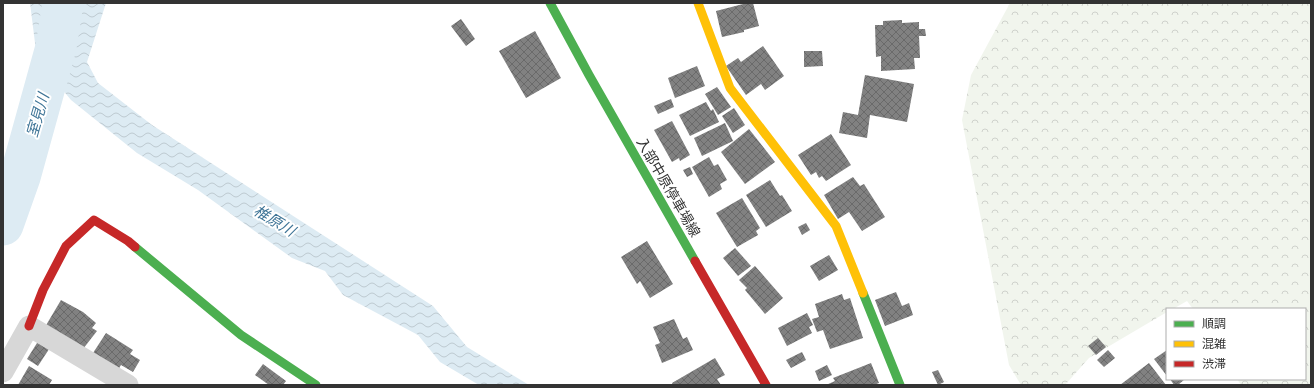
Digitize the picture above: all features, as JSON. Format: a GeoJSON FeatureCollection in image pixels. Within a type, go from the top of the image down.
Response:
{"type":"FeatureCollection","features":[{"type":"Feature","properties":{"kind":"street","name":"入部中原停車場線"},"geometry":{"type":"LineString","coordinates":[[550,3],[589,75],[766,385]]}},
{"type":"Feature","properties":{"kind":"street"},"geometry":{"type":"LineString","coordinates":[[698,3],[730,88],[836,226],[900,385]]}},
{"type":"Feature","properties":{"kind":"street"},"geometry":{"type":"LineString","coordinates":[[3,372],[29,326],[43,290],[66,246],[94,220],[128,241],[240,335],[316,385]]}},
{"type":"Feature","properties":{"kind":"street"},"geometry":{"type":"LineString","coordinates":[[29,326],[128,385]]}},
{"type":"Feature","properties":{"kind":"green space"},"geometry":{"type":"Polygon","coordinates":[[[1010,3],[1311,3],[1311,385],[1241,385],[1238,380],[1306,380],[1306,308],[1192,308],[1187,301],[1175,308],[1166,308],[1166,313],[1089,358],[1065,385],[1021,385],[1009,365],[962,120],[971,75],[1010,3]]]}},
{"type":"Feature","properties":{"kind":"water","name":"椎原川"},"geometry":{"type":"Polygon","coordinates":[[[30,3],[106,3],[87,62],[98,83],[152,125],[433,306],[467,347],[529,385],[479,385],[440,362],[418,335],[343,295],[325,271],[292,258],[198,190],[137,153],[71,100],[37,59],[30,3]]]}},
{"type":"Feature","properties":{"kind":"building"},"geometry":{"type":"Polygon","coordinates":[[[747,3],[753,3],[759,26],[744,30],[744,32],[722,37],[716,11],[747,3]]]}},
{"type":"Feature","properties":{"kind":"building"},"geometry":{"type":"Polygon","coordinates":[[[461,19],[475,39],[466,46],[451,26],[461,19]]]}},
{"type":"Feature","properties":{"kind":"building"},"geometry":{"type":"Polygon","coordinates":[[[902,20],[902,23],[919,22],[919,29],[925,29],[926,36],[919,36],[920,58],[914,58],[915,69],[881,71],[881,56],[876,57],[875,25],[883,25],[883,21],[902,20]]]}},
{"type":"Feature","properties":{"kind":"building"},"geometry":{"type":"Polygon","coordinates":[[[535,31],[561,78],[526,98],[499,51],[535,31]]]}},
{"type":"Feature","properties":{"kind":"building"},"geometry":{"type":"Polygon","coordinates":[[[763,46],[784,76],[765,90],[761,84],[746,95],[726,66],[738,58],[741,62],[763,46]]]}},
{"type":"Feature","properties":{"kind":"building"},"geometry":{"type":"Polygon","coordinates":[[[804,51],[822,51],[823,66],[804,67],[804,51]]]}},
{"type":"Feature","properties":{"kind":"building"},"geometry":{"type":"Polygon","coordinates":[[[697,66],[705,86],[675,98],[668,78],[697,66]]]}},
{"type":"Feature","properties":{"kind":"building"},"geometry":{"type":"Polygon","coordinates":[[[865,75],[914,84],[907,122],[870,115],[867,138],[839,133],[843,112],[858,115],[865,75]]]}},
{"type":"Feature","properties":{"kind":"building"},"geometry":{"type":"Polygon","coordinates":[[[717,87],[731,107],[718,115],[705,94],[717,87]]]}},
{"type":"Feature","properties":{"kind":"building"},"geometry":{"type":"Polygon","coordinates":[[[671,99],[674,107],[658,114],[654,106],[671,99]]]}},
{"type":"Feature","properties":{"kind":"building"},"geometry":{"type":"Polygon","coordinates":[[[706,102],[711,111],[713,109],[719,122],[690,136],[679,115],[706,102]]]}},
{"type":"Feature","properties":{"kind":"building"},"geometry":{"type":"Polygon","coordinates":[[[734,108],[745,125],[733,133],[722,116],[734,108]]]}},
{"type":"Feature","properties":{"kind":"building"},"geometry":{"type":"Polygon","coordinates":[[[672,121],[690,155],[680,161],[679,158],[672,162],[654,130],[672,121]]]}},
{"type":"Feature","properties":{"kind":"building"},"geometry":{"type":"Polygon","coordinates":[[[725,123],[733,141],[702,156],[694,138],[725,123]]]}},
{"type":"Feature","properties":{"kind":"building"},"geometry":{"type":"Polygon","coordinates":[[[749,129],[775,162],[745,184],[721,152],[749,129]]]}},
{"type":"Feature","properties":{"kind":"building"},"geometry":{"type":"Polygon","coordinates":[[[831,134],[851,165],[826,181],[822,176],[819,178],[816,172],[811,175],[798,155],[831,134]]]}},
{"type":"Feature","properties":{"kind":"building"},"geometry":{"type":"Polygon","coordinates":[[[709,157],[714,166],[718,164],[727,180],[720,184],[722,189],[709,197],[692,167],[709,157]]]}},
{"type":"Feature","properties":{"kind":"building"},"geometry":{"type":"Polygon","coordinates":[[[690,167],[693,174],[687,177],[683,170],[690,167]]]}},
{"type":"Feature","properties":{"kind":"building"},"geometry":{"type":"Polygon","coordinates":[[[853,177],[860,186],[864,184],[885,217],[862,231],[849,212],[838,219],[824,195],[853,177]]]}},
{"type":"Feature","properties":{"kind":"building"},"geometry":{"type":"Polygon","coordinates":[[[770,180],[792,211],[766,227],[746,195],[770,180]]]}},
{"type":"Feature","properties":{"kind":"building"},"geometry":{"type":"Polygon","coordinates":[[[742,198],[760,228],[756,231],[758,235],[737,247],[716,213],[742,198]]]}},
{"type":"Feature","properties":{"kind":"building"},"geometry":{"type":"Polygon","coordinates":[[[806,223],[810,230],[802,235],[798,227],[806,223]]]}},
{"type":"Feature","properties":{"kind":"building"},"geometry":{"type":"Polygon","coordinates":[[[647,241],[673,284],[650,298],[640,281],[637,284],[621,257],[647,241]]]}},
{"type":"Feature","properties":{"kind":"building"},"geometry":{"type":"Polygon","coordinates":[[[735,248],[751,266],[738,276],[723,258],[735,248]]]}},
{"type":"Feature","properties":{"kind":"building"},"geometry":{"type":"Polygon","coordinates":[[[829,255],[838,270],[819,281],[810,266],[829,255]]]}},
{"type":"Feature","properties":{"kind":"building"},"geometry":{"type":"Polygon","coordinates":[[[755,266],[783,298],[765,314],[745,290],[747,288],[739,280],[755,266]]]}},
{"type":"Feature","properties":{"kind":"building"},"geometry":{"type":"Polygon","coordinates":[[[896,292],[902,306],[909,303],[913,315],[885,326],[875,300],[896,292]]]}},
{"type":"Feature","properties":{"kind":"building"},"geometry":{"type":"Polygon","coordinates":[[[842,294],[844,300],[850,298],[863,338],[830,349],[823,330],[817,332],[812,319],[819,317],[815,304],[842,294]]]}},
{"type":"Feature","properties":{"kind":"building"},"geometry":{"type":"Polygon","coordinates":[[[61,300],[83,312],[96,323],[92,328],[97,331],[83,349],[45,327],[61,300]]]}},
{"type":"Feature","properties":{"kind":"building"},"geometry":{"type":"Polygon","coordinates":[[[807,313],[813,325],[809,327],[812,333],[787,346],[778,328],[807,313]]]}},
{"type":"Feature","properties":{"kind":"building"},"geometry":{"type":"Polygon","coordinates":[[[674,319],[683,339],[687,337],[693,350],[662,363],[655,345],[660,343],[653,327],[674,319]]]}},
{"type":"Feature","properties":{"kind":"building"},"geometry":{"type":"Polygon","coordinates":[[[106,333],[133,350],[130,354],[140,360],[133,372],[121,365],[118,370],[93,353],[106,333]]]}},
{"type":"Feature","properties":{"kind":"building"},"geometry":{"type":"Polygon","coordinates":[[[42,335],[53,343],[38,366],[27,359],[42,335]]]}},
{"type":"Feature","properties":{"kind":"building"},"geometry":{"type":"Polygon","coordinates":[[[1098,338],[1106,347],[1096,355],[1088,346],[1098,338]]]}},
{"type":"Feature","properties":{"kind":"building"},"geometry":{"type":"Polygon","coordinates":[[[1108,350],[1115,358],[1104,367],[1097,360],[1108,350]]]}},
{"type":"Feature","properties":{"kind":"building"},"geometry":{"type":"Polygon","coordinates":[[[1166,351],[1166,375],[1154,359],[1166,351]]]}},
{"type":"Feature","properties":{"kind":"building"},"geometry":{"type":"Polygon","coordinates":[[[802,352],[806,360],[791,368],[786,360],[802,352]]]}},
{"type":"Feature","properties":{"kind":"building"},"geometry":{"type":"Polygon","coordinates":[[[715,358],[725,375],[717,379],[721,385],[673,385],[672,383],[715,358]]]}},
{"type":"Feature","properties":{"kind":"building"},"geometry":{"type":"Polygon","coordinates":[[[871,363],[879,383],[874,385],[826,385],[835,381],[833,378],[871,363]]]}},
{"type":"Feature","properties":{"kind":"building"},"geometry":{"type":"Polygon","coordinates":[[[1149,363],[1166,385],[1120,385],[1149,363]]]}},
{"type":"Feature","properties":{"kind":"building"},"geometry":{"type":"Polygon","coordinates":[[[263,364],[286,381],[283,385],[269,385],[255,375],[263,364]]]}},
{"type":"Feature","properties":{"kind":"building"},"geometry":{"type":"Polygon","coordinates":[[[827,365],[832,375],[819,381],[815,371],[827,365]]]}},
{"type":"Feature","properties":{"kind":"building"},"geometry":{"type":"Polygon","coordinates":[[[29,366],[52,380],[49,385],[18,385],[29,366]]]}},
{"type":"Feature","properties":{"kind":"building"},"geometry":{"type":"Polygon","coordinates":[[[938,370],[944,382],[938,385],[932,372],[938,370]]]}},
{"type":"Feature","properties":{"kind":"building"},"geometry":{"type":"Polygon","coordinates":[[[1171,380],[1184,380],[1178,385],[1174,385],[1171,380]]]}},
{"type":"Feature","properties":{"kind":"waterway","name":"室見川"},"geometry":{"type":"LineString","coordinates":[[3,225],[20,177],[56,47],[63,3]]}},
{"type":"Feature","properties":{"kind":"traffic: fast"},"geometry":{"type":"LineString","coordinates":[[550,3],[589,75],[695,261]]}},
{"type":"Feature","properties":{"kind":"traffic: fast"},"geometry":{"type":"LineString","coordinates":[[135,247],[241,335],[316,385]]}},
{"type":"Feature","properties":{"kind":"traffic: fast"},"geometry":{"type":"LineString","coordinates":[[863,293],[900,385]]}},
{"type":"Feature","properties":{"kind":"traffic: slow"},"geometry":{"type":"LineString","coordinates":[[698,3],[730,88],[836,226],[863,293]]}},
{"type":"Feature","properties":{"kind":"traffic: jam"},"geometry":{"type":"LineString","coordinates":[[29,326],[43,290],[66,246],[94,220],[135,247]]}},
{"type":"Feature","properties":{"kind":"traffic: jam"},"geometry":{"type":"LineString","coordinates":[[695,261],[766,385]]}}]}
